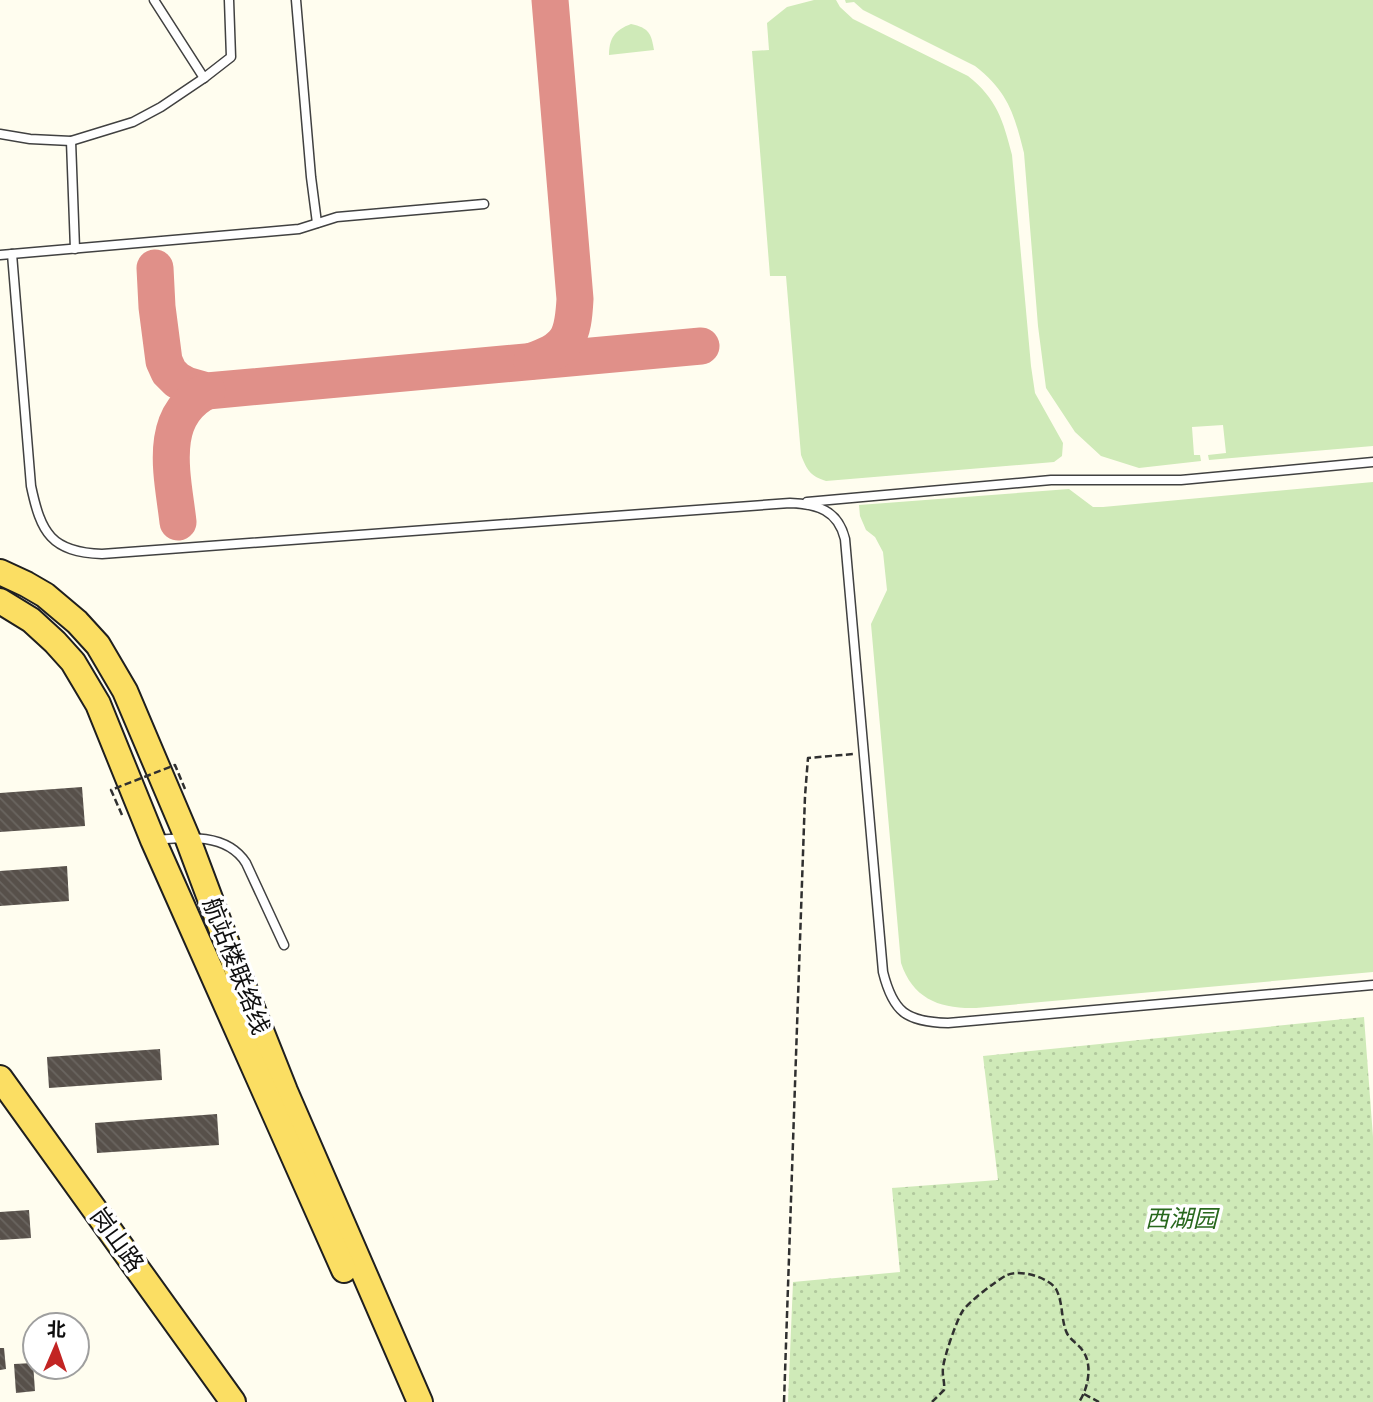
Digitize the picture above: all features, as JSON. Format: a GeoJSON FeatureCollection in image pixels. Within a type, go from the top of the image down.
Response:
{"type":"FeatureCollection","features":[{"type":"Feature","properties":{"kind":"main road","name":"航站楼联络线"},"geometry":{"type":"LineString","coordinates":[[0,572],[45,595],[77,622],[98,645],[125,691],[187,837],[285,1091],[420,1402]]}},
{"type":"Feature","properties":{"kind":"main road","name":"航站楼联络线"},"geometry":{"type":"LineString","coordinates":[[0,601],[48,634],[64,650],[98,704],[153,840],[402,1402]]}},
{"type":"Feature","properties":{"kind":"main road","name":"岗山路"},"geometry":{"type":"LineString","coordinates":[[0,1078],[233,1402]]}},
{"type":"Feature","properties":{"kind":"lane"},"geometry":{"type":"LineString","coordinates":[[154,0],[204,78]]}},
{"type":"Feature","properties":{"kind":"lane"},"geometry":{"type":"LineString","coordinates":[[0,134],[71,141],[133,122],[161,107],[231,57],[229,0]]}},
{"type":"Feature","properties":{"kind":"lane"},"geometry":{"type":"LineString","coordinates":[[296,0],[317,223]]}},
{"type":"Feature","properties":{"kind":"lane"},"geometry":{"type":"LineString","coordinates":[[71,141],[75,249]]}},
{"type":"Feature","properties":{"kind":"lane"},"geometry":{"type":"LineString","coordinates":[[0,255],[299,229],[337,217],[484,204]]}},
{"type":"Feature","properties":{"kind":"lane"},"geometry":{"type":"LineString","coordinates":[[12,254],[31,486],[37,513],[46,532],[61,546],[81,553],[102,554],[790,503],[1051,480],[1181,480],[1373,462]]}},
{"type":"Feature","properties":{"kind":"lane"},"geometry":{"type":"LineString","coordinates":[[790,503],[824,509],[836,520],[844,533],[883,972],[893,1001],[904,1013],[927,1023],[947,1023],[1373,985]]}},
{"type":"Feature","properties":{"kind":"lane"},"geometry":{"type":"LineString","coordinates":[[153,840],[187,837],[218,842],[242,855],[284,945]]}},
{"type":"Feature","properties":{"kind":"path"},"geometry":{"type":"LineString","coordinates":[[784,1402],[808,758],[864,752]]}},
{"type":"Feature","properties":{"kind":"path"},"geometry":{"type":"LineString","coordinates":[[121,815],[111,790],[175,765],[185,789]]}},
{"type":"Feature","properties":{"kind":"path"},"geometry":{"type":"LineString","coordinates":[[932,1402],[944,1390],[943,1368],[963,1310],[1010,1273],[1034,1275],[1054,1286],[1059,1296],[1065,1330],[1069,1338],[1085,1353],[1088,1374],[1084,1394],[1079,1402]]}},
{"type":"Feature","properties":{"kind":"path"},"geometry":{"type":"LineString","coordinates":[[1084,1394],[1099,1402]]}},
{"type":"Feature","properties":{"kind":"green space"},"geometry":{"type":"Polygon","coordinates":[[[814,0],[836,0],[853,19],[968,76],[986,93],[998,111],[1012,155],[1035,393],[1063,443],[1062,456],[1054,462],[826,481],[813,475],[805,465],[801,455],[786,276],[770,276],[752,51],[769,50],[767,23],[787,7],[814,0]]]}},
{"type":"Feature","properties":{"kind":"green space"},"geometry":{"type":"Polygon","coordinates":[[[845,0],[1373,0],[1373,446],[1209,460],[1208,455],[1226,453],[1223,425],[1192,427],[1194,455],[1200,455],[1201,461],[1139,468],[1101,456],[1075,432],[1046,388],[1038,326],[1024,153],[1008,104],[995,85],[975,66],[863,10],[854,2],[846,3],[845,0]]]}},
{"type":"Feature","properties":{"kind":"green space"},"geometry":{"type":"Polygon","coordinates":[[[631,24],[648,32],[654,50],[609,55],[614,35],[631,24]]]}},
{"type":"Feature","properties":{"kind":"green space"},"geometry":{"type":"Polygon","coordinates":[[[1373,482],[1373,972],[976,1008],[940,1004],[921,993],[906,975],[901,963],[871,624],[887,590],[883,552],[875,537],[866,530],[859,505],[1069,489],[1093,507],[1103,507],[1373,482]]]}},
{"type":"Feature","properties":{"kind":"green space","name":"西湖园"},"geometry":{"type":"Polygon","coordinates":[[[1364,1017],[1373,1137],[1373,1402],[788,1402],[793,1282],[900,1272],[892,1188],[998,1180],[983,1056],[1364,1017]]]}},
{"type":"Feature","properties":{"kind":"building"},"geometry":{"type":"Polygon","coordinates":[[[82,787],[85,826],[0,832],[0,793],[82,787]]]}},
{"type":"Feature","properties":{"kind":"building"},"geometry":{"type":"Polygon","coordinates":[[[67,866],[69,901],[0,906],[0,871],[67,866]]]}},
{"type":"Feature","properties":{"kind":"building"},"geometry":{"type":"Polygon","coordinates":[[[160,1049],[162,1080],[49,1088],[47,1057],[160,1049]]]}},
{"type":"Feature","properties":{"kind":"building"},"geometry":{"type":"Polygon","coordinates":[[[217,1114],[219,1145],[97,1153],[95,1123],[217,1114]]]}},
{"type":"Feature","properties":{"kind":"building"},"geometry":{"type":"Polygon","coordinates":[[[29,1210],[31,1238],[0,1240],[0,1212],[29,1210]]]}},
{"type":"Feature","properties":{"kind":"building"},"geometry":{"type":"Polygon","coordinates":[[[0,1348],[4,1348],[6,1369],[0,1370],[0,1348]]]}},
{"type":"Feature","properties":{"kind":"building"},"geometry":{"type":"Polygon","coordinates":[[[14,1364],[21,1364],[21,1381],[34,1381],[35,1391],[16,1393],[14,1364]]]}},
{"type":"Feature","properties":{"kind":"taxiway"},"geometry":{"type":"LineString","coordinates":[[532,361],[554,351],[567,339],[573,323],[575,299],[550,0]]}},
{"type":"Feature","properties":{"kind":"taxiway"},"geometry":{"type":"LineString","coordinates":[[155,268],[164,361],[177,380],[207,391],[701,346]]}},
{"type":"Feature","properties":{"kind":"taxiway"},"geometry":{"type":"LineString","coordinates":[[178,522],[172,467],[174,432],[180,416],[191,402],[207,391]]}}]}
